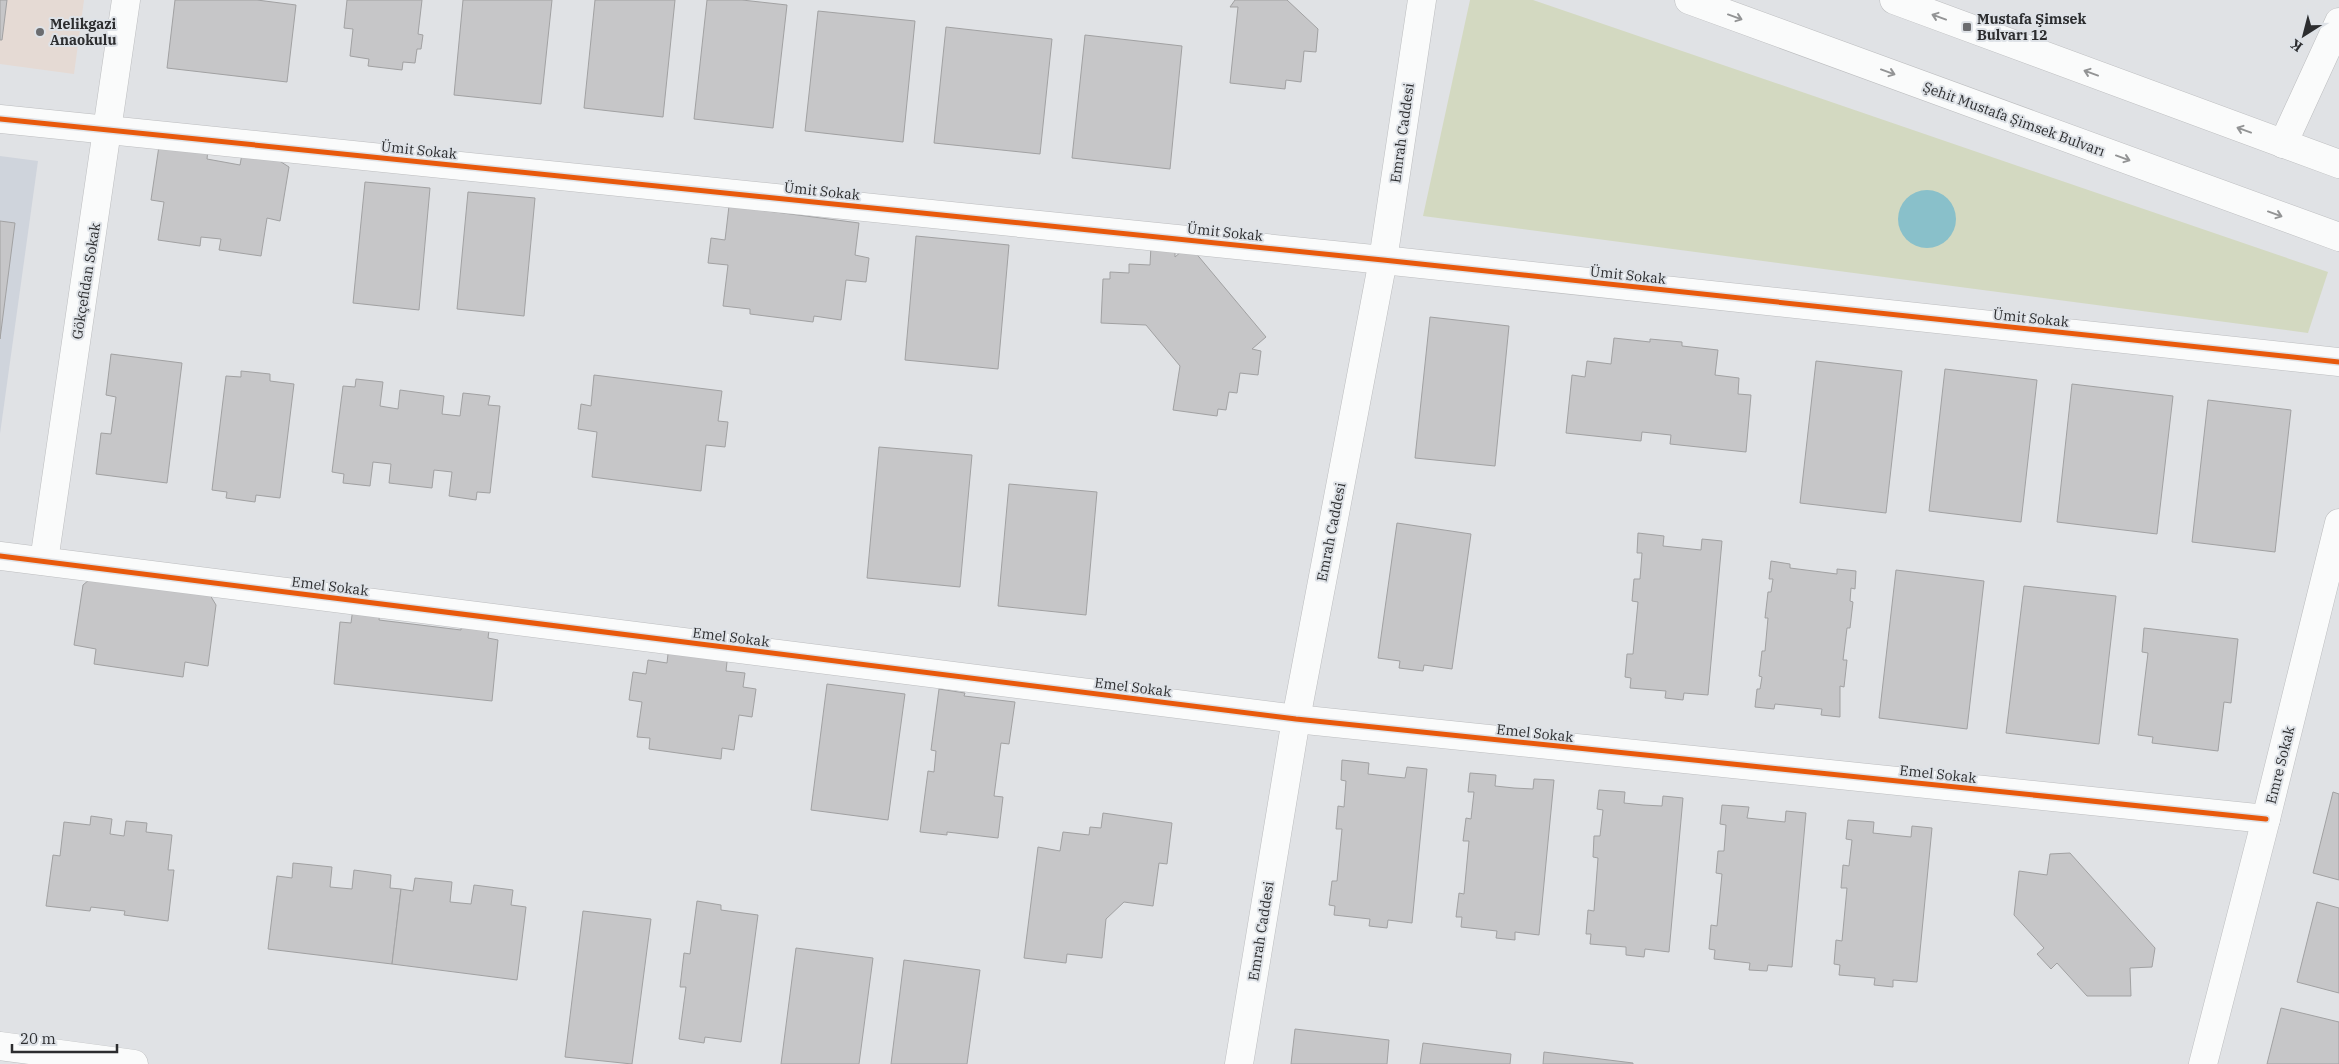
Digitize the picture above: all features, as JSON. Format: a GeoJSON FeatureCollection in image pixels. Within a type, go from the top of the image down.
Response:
{"type":"FeatureCollection","features":[{"type":"Feature","properties":{"kind":"street","name":"Gökçefidan Sokak"},"geometry":{"type":"LineString","coordinates":[[44,561],[126,0]]}},
{"type":"Feature","properties":{"kind":"street","name":"Emrah Caddesi"},"geometry":{"type":"LineString","coordinates":[[1239,1064],[1296,719],[1384,260],[1422,0]]}},
{"type":"Feature","properties":{"kind":"street","name":"Şehit Mustafa Şimsek Bulvarı"},"geometry":{"type":"LineString","coordinates":[[1689,0],[2339,237]]}},
{"type":"Feature","properties":{"kind":"street"},"geometry":{"type":"LineString","coordinates":[[1894,0],[2339,164]]}},
{"type":"Feature","properties":{"kind":"street"},"geometry":{"type":"LineString","coordinates":[[2283,144],[2339,22]]}},
{"type":"Feature","properties":{"kind":"street","name":"Ümit Sokak"},"geometry":{"type":"LineString","coordinates":[[0,119],[1384,260],[2339,362]]}},
{"type":"Feature","properties":{"kind":"street","name":"Emre Sokak"},"geometry":{"type":"LineString","coordinates":[[2202,1064],[2266,819],[2339,523]]}},
{"type":"Feature","properties":{"kind":"street","name":"Emel Sokak"},"geometry":{"type":"LineString","coordinates":[[0,556],[1296,719],[2266,819]]}},
{"type":"Feature","properties":{"kind":"street"},"geometry":{"type":"LineString","coordinates":[[0,1046],[134,1064]]}},
{"type":"Feature","properties":{"kind":"shaded area","name":"Melikgazi Anaokulu"},"geometry":{"type":"Polygon","coordinates":[[[0,0],[84,0],[74,74],[0,64],[0,0]]]}},
{"type":"Feature","properties":{"kind":"shaded area"},"geometry":{"type":"Polygon","coordinates":[[[0,156],[38,161],[0,434],[0,156]]]}},
{"type":"Feature","properties":{"kind":"green space"},"geometry":{"type":"Polygon","coordinates":[[[1470,0],[1533,0],[2328,272],[2308,333],[1423,216],[1470,0]]]}},
{"type":"Feature","properties":{"kind":"water"},"geometry":{"type":"Polygon","coordinates":[[[1927,190],[1938,192],[1951,203],[1956,219],[1954,230],[1943,243],[1927,248],[1916,246],[1903,235],[1898,219],[1900,208],[1911,195],[1927,190]]]}},
{"type":"Feature","properties":{"kind":"building"},"geometry":{"type":"Polygon","coordinates":[[[0,0],[7,0],[2,40],[0,40],[0,0]]]}},
{"type":"Feature","properties":{"kind":"building"},"geometry":{"type":"Polygon","coordinates":[[[175,0],[257,0],[296,5],[287,82],[167,68],[175,0]]]}},
{"type":"Feature","properties":{"kind":"building"},"geometry":{"type":"Polygon","coordinates":[[[347,0],[422,0],[418,34],[423,35],[421,49],[417,49],[415,63],[403,62],[402,70],[368,66],[369,59],[350,56],[353,29],[344,28],[347,0]]]}},
{"type":"Feature","properties":{"kind":"building"},"geometry":{"type":"Polygon","coordinates":[[[463,0],[552,0],[541,104],[454,95],[463,0]]]}},
{"type":"Feature","properties":{"kind":"building"},"geometry":{"type":"Polygon","coordinates":[[[595,0],[675,0],[663,117],[584,108],[595,0]]]}},
{"type":"Feature","properties":{"kind":"building"},"geometry":{"type":"Polygon","coordinates":[[[707,0],[742,0],[787,5],[773,128],[694,119],[707,0]]]}},
{"type":"Feature","properties":{"kind":"building"},"geometry":{"type":"Polygon","coordinates":[[[1235,0],[1287,0],[1318,29],[1316,52],[1304,51],[1301,82],[1286,80],[1285,89],[1230,83],[1238,7],[1230,7],[1235,0]]]}},
{"type":"Feature","properties":{"kind":"building"},"geometry":{"type":"Polygon","coordinates":[[[818,11],[915,21],[903,142],[805,131],[818,11]]]}},
{"type":"Feature","properties":{"kind":"building"},"geometry":{"type":"Polygon","coordinates":[[[946,27],[1052,39],[1040,154],[934,143],[946,27]]]}},
{"type":"Feature","properties":{"kind":"building"},"geometry":{"type":"Polygon","coordinates":[[[1085,35],[1182,46],[1170,169],[1072,158],[1085,35]]]}},
{"type":"Feature","properties":{"kind":"building"},"geometry":{"type":"Polygon","coordinates":[[[159,146],[208,149],[207,159],[240,165],[242,154],[278,160],[289,167],[280,221],[267,218],[261,256],[219,250],[221,239],[201,237],[200,246],[158,240],[164,202],[151,200],[159,146]]]}},
{"type":"Feature","properties":{"kind":"building"},"geometry":{"type":"Polygon","coordinates":[[[365,182],[430,188],[419,310],[353,303],[365,182]]]}},
{"type":"Feature","properties":{"kind":"building"},"geometry":{"type":"Polygon","coordinates":[[[468,192],[535,198],[524,316],[457,309],[468,192]]]}},
{"type":"Feature","properties":{"kind":"building"},"geometry":{"type":"Polygon","coordinates":[[[729,206],[859,223],[855,255],[869,258],[866,282],[846,280],[841,320],[814,316],[813,322],[750,314],[750,309],[723,306],[728,265],[708,263],[711,238],[725,240],[729,206]]]}},
{"type":"Feature","properties":{"kind":"building"},"geometry":{"type":"Polygon","coordinates":[[[0,221],[15,223],[0,339],[0,221]]]}},
{"type":"Feature","properties":{"kind":"building"},"geometry":{"type":"Polygon","coordinates":[[[916,236],[1009,245],[998,369],[905,360],[916,236]]]}},
{"type":"Feature","properties":{"kind":"building"},"geometry":{"type":"Polygon","coordinates":[[[1189,245],[1266,337],[1252,349],[1261,351],[1258,375],[1240,373],[1237,393],[1229,392],[1226,410],[1218,409],[1217,416],[1173,410],[1180,366],[1146,325],[1101,323],[1103,279],[1110,279],[1110,272],[1129,273],[1129,264],[1150,265],[1151,246],[1175,248],[1175,257],[1189,245]]]}},
{"type":"Feature","properties":{"kind":"building"},"geometry":{"type":"Polygon","coordinates":[[[1430,317],[1509,326],[1495,466],[1415,458],[1430,317]]]}},
{"type":"Feature","properties":{"kind":"building"},"geometry":{"type":"Polygon","coordinates":[[[1614,338],[1650,342],[1650,339],[1682,342],[1682,346],[1718,350],[1715,375],[1739,378],[1738,394],[1751,395],[1746,452],[1670,444],[1671,435],[1642,432],[1641,441],[1566,433],[1572,375],[1585,377],[1587,361],[1611,364],[1614,338]]]}},
{"type":"Feature","properties":{"kind":"building"},"geometry":{"type":"Polygon","coordinates":[[[111,354],[182,363],[167,483],[96,474],[101,433],[111,434],[116,397],[106,395],[111,354]]]}},
{"type":"Feature","properties":{"kind":"building"},"geometry":{"type":"Polygon","coordinates":[[[1816,361],[1902,371],[1886,513],[1800,503],[1816,361]]]}},
{"type":"Feature","properties":{"kind":"building"},"geometry":{"type":"Polygon","coordinates":[[[1945,369],[2037,380],[2021,522],[1929,511],[1945,369]]]}},
{"type":"Feature","properties":{"kind":"building"},"geometry":{"type":"Polygon","coordinates":[[[241,371],[270,374],[270,381],[294,384],[280,498],[256,495],[255,502],[226,498],[227,492],[212,490],[226,376],[241,377],[241,371]]]}},
{"type":"Feature","properties":{"kind":"building"},"geometry":{"type":"Polygon","coordinates":[[[594,375],[722,391],[718,421],[728,422],[725,447],[706,445],[701,491],[592,477],[597,432],[578,429],[581,404],[591,406],[594,375]]]}},
{"type":"Feature","properties":{"kind":"building"},"geometry":{"type":"Polygon","coordinates":[[[356,379],[383,382],[380,406],[398,409],[400,390],[444,396],[442,414],[460,416],[463,393],[490,396],[488,405],[500,406],[490,493],[477,492],[476,500],[449,496],[452,472],[434,470],[432,488],[389,483],[391,464],[373,462],[370,486],[343,483],[344,474],[332,472],[343,386],[355,387],[356,379]]]}},
{"type":"Feature","properties":{"kind":"building"},"geometry":{"type":"Polygon","coordinates":[[[2072,384],[2173,396],[2157,534],[2057,522],[2072,384]]]}},
{"type":"Feature","properties":{"kind":"building"},"geometry":{"type":"Polygon","coordinates":[[[2208,400],[2291,410],[2275,552],[2192,542],[2208,400]]]}},
{"type":"Feature","properties":{"kind":"building"},"geometry":{"type":"Polygon","coordinates":[[[879,447],[972,455],[960,587],[867,578],[879,447]]]}},
{"type":"Feature","properties":{"kind":"building"},"geometry":{"type":"Polygon","coordinates":[[[1009,484],[1097,492],[1086,615],[998,606],[1009,484]]]}},
{"type":"Feature","properties":{"kind":"building"},"geometry":{"type":"Polygon","coordinates":[[[1397,523],[1471,534],[1452,669],[1424,665],[1423,671],[1399,668],[1400,661],[1378,658],[1397,523]]]}},
{"type":"Feature","properties":{"kind":"building"},"geometry":{"type":"Polygon","coordinates":[[[1638,533],[1664,536],[1663,546],[1701,550],[1702,539],[1722,541],[1708,695],[1684,693],[1683,700],[1665,698],[1666,691],[1630,688],[1631,678],[1625,677],[1627,654],[1633,654],[1638,602],[1632,601],[1634,579],[1640,579],[1642,553],[1637,553],[1638,533]]]}},
{"type":"Feature","properties":{"kind":"building"},"geometry":{"type":"Polygon","coordinates":[[[1771,561],[1790,564],[1790,568],[1837,574],[1837,569],[1856,571],[1855,589],[1851,588],[1850,601],[1853,602],[1843,660],[1847,660],[1844,687],[1840,686],[1840,717],[1821,715],[1822,709],[1775,704],[1774,709],[1755,707],[1757,689],[1760,689],[1762,677],[1759,676],[1762,651],[1765,651],[1768,618],[1765,618],[1768,592],[1771,592],[1773,579],[1769,579],[1771,561]]]}},
{"type":"Feature","properties":{"kind":"building"},"geometry":{"type":"Polygon","coordinates":[[[1896,570],[1984,581],[1967,729],[1879,718],[1896,570]]]}},
{"type":"Feature","properties":{"kind":"building"},"geometry":{"type":"Polygon","coordinates":[[[96,574],[207,590],[216,605],[208,666],[185,662],[183,677],[94,664],[96,649],[74,645],[83,585],[96,574]]]}},
{"type":"Feature","properties":{"kind":"building"},"geometry":{"type":"Polygon","coordinates":[[[2024,586],[2116,596],[2099,744],[2006,733],[2024,586]]]}},
{"type":"Feature","properties":{"kind":"building"},"geometry":{"type":"Polygon","coordinates":[[[353,608],[380,611],[379,620],[461,630],[462,620],[490,623],[488,638],[498,640],[492,701],[334,684],[340,622],[351,623],[353,608]]]}},
{"type":"Feature","properties":{"kind":"building"},"geometry":{"type":"Polygon","coordinates":[[[2144,628],[2238,639],[2231,703],[2224,702],[2218,751],[2152,743],[2153,737],[2138,735],[2148,653],[2142,652],[2144,628]]]}},
{"type":"Feature","properties":{"kind":"building"},"geometry":{"type":"Polygon","coordinates":[[[669,645],[728,653],[726,671],[745,673],[743,687],[756,689],[752,717],[739,715],[734,750],[722,748],[721,759],[649,749],[650,738],[637,737],[642,702],[629,700],[633,672],[646,674],[648,660],[667,663],[669,645]]]}},
{"type":"Feature","properties":{"kind":"building"},"geometry":{"type":"Polygon","coordinates":[[[827,684],[905,694],[888,820],[811,810],[827,684]]]}},
{"type":"Feature","properties":{"kind":"building"},"geometry":{"type":"Polygon","coordinates":[[[939,689],[965,693],[964,696],[1015,702],[1009,744],[1001,743],[994,796],[1003,797],[998,838],[947,832],[947,835],[920,832],[928,771],[934,772],[936,751],[931,750],[939,689]]]}},
{"type":"Feature","properties":{"kind":"building"},"geometry":{"type":"Polygon","coordinates":[[[1342,760],[1369,763],[1368,774],[1386,776],[1405,778],[1407,767],[1427,769],[1412,923],[1388,920],[1387,928],[1369,926],[1370,919],[1334,915],[1335,906],[1329,905],[1332,881],[1337,881],[1342,829],[1336,829],[1338,806],[1344,807],[1346,781],[1341,780],[1342,760]]]}},
{"type":"Feature","properties":{"kind":"building"},"geometry":{"type":"Polygon","coordinates":[[[1470,773],[1496,775],[1495,786],[1514,788],[1533,789],[1534,779],[1554,780],[1539,935],[1515,932],[1515,940],[1496,938],[1497,931],[1461,927],[1462,917],[1456,917],[1459,893],[1464,894],[1469,841],[1463,841],[1466,818],[1471,819],[1474,792],[1468,792],[1470,773]]]}},
{"type":"Feature","properties":{"kind":"building"},"geometry":{"type":"Polygon","coordinates":[[[1599,790],[1625,792],[1624,803],[1643,805],[1662,806],[1663,796],[1683,798],[1669,952],[1645,949],[1644,957],[1626,955],[1626,947],[1590,944],[1591,934],[1586,934],[1588,910],[1594,911],[1598,858],[1593,857],[1594,836],[1600,836],[1603,810],[1597,809],[1599,790]]]}},
{"type":"Feature","properties":{"kind":"building"},"geometry":{"type":"Polygon","coordinates":[[[2333,792],[2339,794],[2339,880],[2313,873],[2333,792]]]}},
{"type":"Feature","properties":{"kind":"building"},"geometry":{"type":"Polygon","coordinates":[[[1722,805],[1749,807],[1747,818],[1785,822],[1786,811],[1806,813],[1792,967],[1768,965],[1767,971],[1749,970],[1750,963],[1714,959],[1715,950],[1709,949],[1711,925],[1717,926],[1722,874],[1716,873],[1718,851],[1724,851],[1726,825],[1720,824],[1722,805]]]}},
{"type":"Feature","properties":{"kind":"building"},"geometry":{"type":"Polygon","coordinates":[[[1103,813],[1172,823],[1167,864],[1159,863],[1153,906],[1124,902],[1106,919],[1102,958],[1067,954],[1066,963],[1024,958],[1038,847],[1060,851],[1063,832],[1089,835],[1090,827],[1101,828],[1103,813]]]}},
{"type":"Feature","properties":{"kind":"building"},"geometry":{"type":"Polygon","coordinates":[[[91,816],[112,819],[110,834],[124,836],[126,821],[147,823],[146,832],[172,835],[168,870],[174,870],[168,921],[124,915],[125,911],[91,907],[90,911],[46,906],[53,855],[60,856],[64,822],[90,825],[91,816]]]}},
{"type":"Feature","properties":{"kind":"building"},"geometry":{"type":"Polygon","coordinates":[[[1848,820],[1874,822],[1873,833],[1911,837],[1912,826],[1932,828],[1917,982],[1893,980],[1893,987],[1874,985],[1875,978],[1839,975],[1840,965],[1834,964],[1836,940],[1842,941],[1847,888],[1841,888],[1843,865],[1849,866],[1852,840],[1846,839],[1848,820]]]}},
{"type":"Feature","properties":{"kind":"building"},"geometry":{"type":"Polygon","coordinates":[[[2070,853],[2155,948],[2152,967],[2130,968],[2131,996],[2087,996],[2057,963],[2051,969],[2037,954],[2044,948],[2014,915],[2019,871],[2047,875],[2050,854],[2070,853]]]}},
{"type":"Feature","properties":{"kind":"building"},"geometry":{"type":"Polygon","coordinates":[[[293,863],[332,867],[330,887],[352,889],[354,870],[391,875],[390,888],[401,889],[392,964],[268,949],[277,876],[292,878],[293,863]]]}},
{"type":"Feature","properties":{"kind":"building"},"geometry":{"type":"Polygon","coordinates":[[[415,878],[452,882],[450,902],[471,904],[474,885],[513,890],[511,905],[526,907],[517,980],[392,964],[401,889],[413,891],[415,878]]]}},
{"type":"Feature","properties":{"kind":"building"},"geometry":{"type":"Polygon","coordinates":[[[697,901],[721,905],[721,910],[758,915],[741,1042],[705,1037],[704,1043],[679,1039],[686,987],[680,987],[684,953],[690,954],[697,901]]]}},
{"type":"Feature","properties":{"kind":"building"},"geometry":{"type":"Polygon","coordinates":[[[2317,902],[2339,908],[2339,993],[2297,982],[2317,902]]]}},
{"type":"Feature","properties":{"kind":"building"},"geometry":{"type":"Polygon","coordinates":[[[583,911],[651,919],[632,1064],[565,1057],[583,911]]]}},
{"type":"Feature","properties":{"kind":"building"},"geometry":{"type":"Polygon","coordinates":[[[796,948],[873,958],[859,1064],[781,1064],[796,948]]]}},
{"type":"Feature","properties":{"kind":"building"},"geometry":{"type":"Polygon","coordinates":[[[904,960],[980,970],[967,1064],[891,1064],[904,960]]]}},
{"type":"Feature","properties":{"kind":"building"},"geometry":{"type":"Polygon","coordinates":[[[2281,1008],[2339,1022],[2339,1064],[2267,1064],[2281,1008]]]}},
{"type":"Feature","properties":{"kind":"building"},"geometry":{"type":"Polygon","coordinates":[[[1295,1029],[1389,1040],[1387,1064],[1291,1064],[1295,1029]]]}},
{"type":"Feature","properties":{"kind":"building"},"geometry":{"type":"Polygon","coordinates":[[[1423,1043],[1511,1054],[1510,1064],[1420,1064],[1423,1043]]]}},
{"type":"Feature","properties":{"kind":"building"},"geometry":{"type":"Polygon","coordinates":[[[1544,1052],[1633,1063],[1633,1064],[1543,1064],[1544,1052]]]}},
{"type":"Feature","properties":{"kind":"cycle path"},"geometry":{"type":"LineString","coordinates":[[0,119],[1383,260],[2339,362]]}},
{"type":"Feature","properties":{"kind":"cycle path"},"geometry":{"type":"LineString","coordinates":[[0,556],[1296,719],[2266,819]]}},
{"type":"Feature","properties":{"kind":"place","name":"Mustafa Şimsek Bulvarı 12"},"geometry":{"type":"Point","coordinates":[1967,27]}},
{"type":"Feature","properties":{"kind":"place","name":"Melikgazi Anaokulu"},"geometry":{"type":"Point","coordinates":[40,32]}}]}
